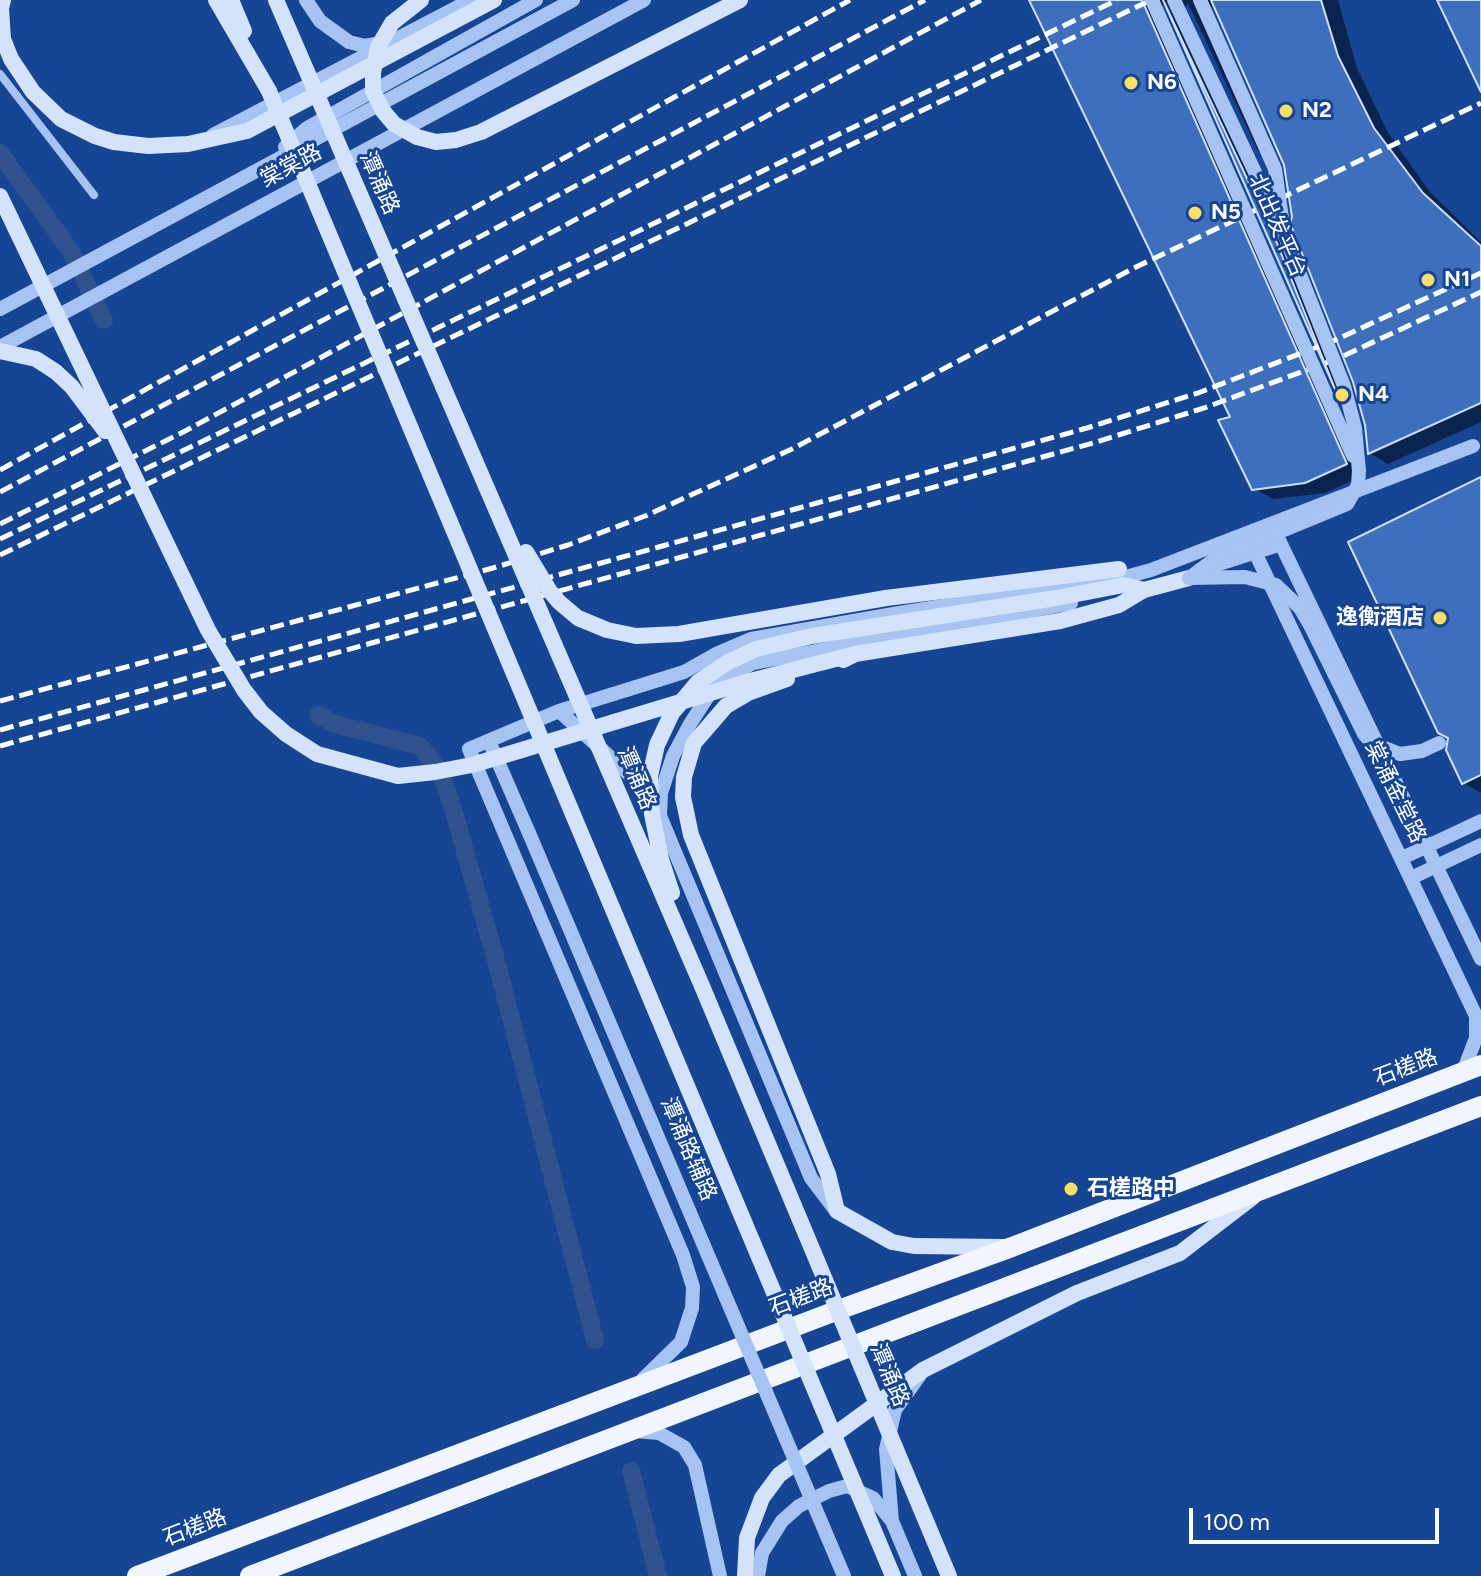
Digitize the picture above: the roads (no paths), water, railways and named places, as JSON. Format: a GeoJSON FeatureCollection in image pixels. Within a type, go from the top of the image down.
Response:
{"type":"FeatureCollection","features":[{"type":"Feature","properties":{"kind":"main road"},"geometry":{"type":"LineString","coordinates":[[3,0],[3,39],[11,59],[33,92],[61,119],[95,136],[148,146],[204,140],[247,131],[494,0]]}},
{"type":"Feature","properties":{"kind":"main road"},"geometry":{"type":"LineString","coordinates":[[216,0],[269,91]]}},
{"type":"Feature","properties":{"kind":"main road"},"geometry":{"type":"LineString","coordinates":[[231,0],[893,1576]]}},
{"type":"Feature","properties":{"kind":"main road","name":"潭涌路"},"geometry":{"type":"LineString","coordinates":[[276,0],[702,986],[949,1576]]}},
{"type":"Feature","properties":{"kind":"main road"},"geometry":{"type":"LineString","coordinates":[[421,0],[392,23],[378,47],[373,91],[394,124],[417,137],[436,142],[481,132],[740,0]]}},
{"type":"Feature","properties":{"kind":"main road"},"geometry":{"type":"LineString","coordinates":[[0,196],[208,630],[244,690],[261,712],[286,734],[317,754],[348,764],[398,776],[472,765],[750,681],[855,654],[1060,621],[1119,605],[1144,590],[1189,578]]}},
{"type":"Feature","properties":{"kind":"main road"},"geometry":{"type":"LineString","coordinates":[[0,349],[36,359],[56,372],[96,418],[128,467]]}},
{"type":"Feature","properties":{"kind":"main road"},"geometry":{"type":"LineString","coordinates":[[488,485],[535,568],[559,602],[578,618],[607,630],[636,636],[679,634],[886,598],[1119,569]]}},
{"type":"Feature","properties":{"kind":"main road"},"geometry":{"type":"LineString","coordinates":[[702,986],[661,859],[652,814],[650,776],[657,745],[672,713],[698,682],[728,662],[756,649],[812,636],[1124,585],[1144,590]]}},
{"type":"Feature","properties":{"kind":"main road"},"geometry":{"type":"LineString","coordinates":[[855,654],[815,672],[772,683],[726,706],[694,743],[684,777],[683,797],[691,835],[828,1174],[837,1211],[892,1242],[914,1246],[1012,1247]]}},
{"type":"Feature","properties":{"kind":"main road","name":"石槎路"},"geometry":{"type":"LineString","coordinates":[[137,1576],[1012,1247],[1472,1068]]}},
{"type":"Feature","properties":{"kind":"main road"},"geometry":{"type":"LineString","coordinates":[[250,1576],[1481,1106]]}},
{"type":"Feature","properties":{"kind":"main road"},"geometry":{"type":"LineString","coordinates":[[745,1576],[747,1538],[762,1498],[779,1475],[923,1370],[1077,1293],[1180,1253],[1263,1190]]}},
{"type":"Feature","properties":{"kind":"street"},"geometry":{"type":"LineString","coordinates":[[306,0],[320,21],[334,32],[349,42],[365,46],[386,42],[419,27]]}},
{"type":"Feature","properties":{"kind":"street"},"geometry":{"type":"LineString","coordinates":[[204,140],[471,0]]}},
{"type":"Feature","properties":{"kind":"street"},"geometry":{"type":"LineString","coordinates":[[261,168],[307,128],[536,0]]}},
{"type":"Feature","properties":{"kind":"street","name":"棠棠路"},"geometry":{"type":"LineString","coordinates":[[0,309],[573,0]]}},
{"type":"Feature","properties":{"kind":"street","name":"棠棠路"},"geometry":{"type":"LineString","coordinates":[[0,349],[644,0]]}},
{"type":"Feature","properties":{"kind":"street","name":"北出发平台"},"geometry":{"type":"LineString","coordinates":[[1152,0],[1359,471]]}},
{"type":"Feature","properties":{"kind":"street","name":"北出发平台"},"geometry":{"type":"LineString","coordinates":[[1174,0],[1284,234],[1344,386],[1355,428],[1359,471],[1358,485],[1347,504],[1216,558],[1189,578]]}},
{"type":"Feature","properties":{"kind":"street","name":"北出发平台"},"geometry":{"type":"LineString","coordinates":[[1200,0],[1275,169],[1284,234]]}},
{"type":"Feature","properties":{"kind":"street"},"geometry":{"type":"LineString","coordinates":[[0,74],[94,195]]}},
{"type":"Feature","properties":{"kind":"street"},"geometry":{"type":"LineString","coordinates":[[634,1387],[681,1342],[692,1308],[693,1287],[677,1241],[469,749],[559,711],[684,672],[751,639],[1122,578],[1151,570],[1473,446]]}},
{"type":"Feature","properties":{"kind":"street","name":"棠涌金堂路"},"geometry":{"type":"LineString","coordinates":[[1273,525],[1481,959]]}},
{"type":"Feature","properties":{"kind":"street","name":"棠涌金堂路"},"geometry":{"type":"LineString","coordinates":[[1247,535],[1476,1016],[1472,1068]]}},
{"type":"Feature","properties":{"kind":"street"},"geometry":{"type":"LineString","coordinates":[[660,816],[661,793],[673,756],[690,724],[716,684],[753,663],[1107,596],[1281,544]]}},
{"type":"Feature","properties":{"kind":"street"},"geometry":{"type":"LineString","coordinates":[[1119,569],[1193,554]]}},
{"type":"Feature","properties":{"kind":"street"},"geometry":{"type":"LineString","coordinates":[[1189,578],[1245,577],[1276,585],[1300,608],[1353,716],[1372,743],[1400,754],[1422,751],[1439,743]]}},
{"type":"Feature","properties":{"kind":"street"},"geometry":{"type":"LineString","coordinates":[[559,711],[632,777],[660,816],[811,1178],[837,1211]]}},
{"type":"Feature","properties":{"kind":"street","name":"潭涌路辅路"},"geometry":{"type":"LineString","coordinates":[[489,741],[844,1576]]}},
{"type":"Feature","properties":{"kind":"street"},"geometry":{"type":"LineString","coordinates":[[1402,858],[1481,821]]}},
{"type":"Feature","properties":{"kind":"street"},"geometry":{"type":"LineString","coordinates":[[1411,878],[1481,845]]}},
{"type":"Feature","properties":{"kind":"street"},"geometry":{"type":"LineString","coordinates":[[892,1521],[886,1449],[895,1410],[923,1370]]}},
{"type":"Feature","properties":{"kind":"street"},"geometry":{"type":"LineString","coordinates":[[631,1430],[659,1433],[684,1447],[695,1465],[720,1576]]}},
{"type":"Feature","properties":{"kind":"street"},"geometry":{"type":"LineString","coordinates":[[758,1576],[762,1553],[782,1521],[799,1506],[847,1486],[873,1498],[892,1521],[915,1576]]}},
{"type":"Feature","properties":{"kind":"waterway"},"geometry":{"type":"LineString","coordinates":[[0,153],[70,250],[104,320]]}},
{"type":"Feature","properties":{"kind":"waterway"},"geometry":{"type":"LineString","coordinates":[[318,715],[335,724],[420,746],[439,770],[450,798],[497,964],[595,1340]]}},
{"type":"Feature","properties":{"kind":"waterway"},"geometry":{"type":"LineString","coordinates":[[631,1471],[658,1576]]}},
{"type":"Feature","properties":{"kind":"railway"},"geometry":{"type":"LineString","coordinates":[[0,470],[850,0]]}},
{"type":"Feature","properties":{"kind":"railway"},"geometry":{"type":"LineString","coordinates":[[0,492],[925,0]]}},
{"type":"Feature","properties":{"kind":"railway"},"geometry":{"type":"LineString","coordinates":[[0,524],[187,430],[981,0]]}},
{"type":"Feature","properties":{"kind":"railway"},"geometry":{"type":"LineString","coordinates":[[0,539],[1117,0]]}},
{"type":"Feature","properties":{"kind":"railway"},"geometry":{"type":"LineString","coordinates":[[0,555],[1151,0]]}},
{"type":"Feature","properties":{"kind":"railway"},"geometry":{"type":"LineString","coordinates":[[0,701],[493,568],[568,545],[645,516],[792,449],[1136,267],[1481,103]]}},
{"type":"Feature","properties":{"kind":"railway"},"geometry":{"type":"LineString","coordinates":[[0,730],[1087,428],[1198,393],[1333,341],[1481,273]]}},
{"type":"Feature","properties":{"kind":"railway"},"geometry":{"type":"LineString","coordinates":[[0,746],[1093,443],[1204,408],[1339,358],[1481,292]]}},
{"type":"Feature","properties":{"kind":"place","name":"N6"},"geometry":{"type":"Point","coordinates":[1131,83]}},
{"type":"Feature","properties":{"kind":"place","name":"N2"},"geometry":{"type":"Point","coordinates":[1286,111]}},
{"type":"Feature","properties":{"kind":"place","name":"N5"},"geometry":{"type":"Point","coordinates":[1195,213]}},
{"type":"Feature","properties":{"kind":"place","name":"N1"},"geometry":{"type":"Point","coordinates":[1428,280]}},
{"type":"Feature","properties":{"kind":"place","name":"N4"},"geometry":{"type":"Point","coordinates":[1342,395]}},
{"type":"Feature","properties":{"kind":"place","name":"逸衡酒店"},"geometry":{"type":"Point","coordinates":[1440,618]}},
{"type":"Feature","properties":{"kind":"place","name":"石槎路中"},"geometry":{"type":"Point","coordinates":[1071,1189]}}]}
